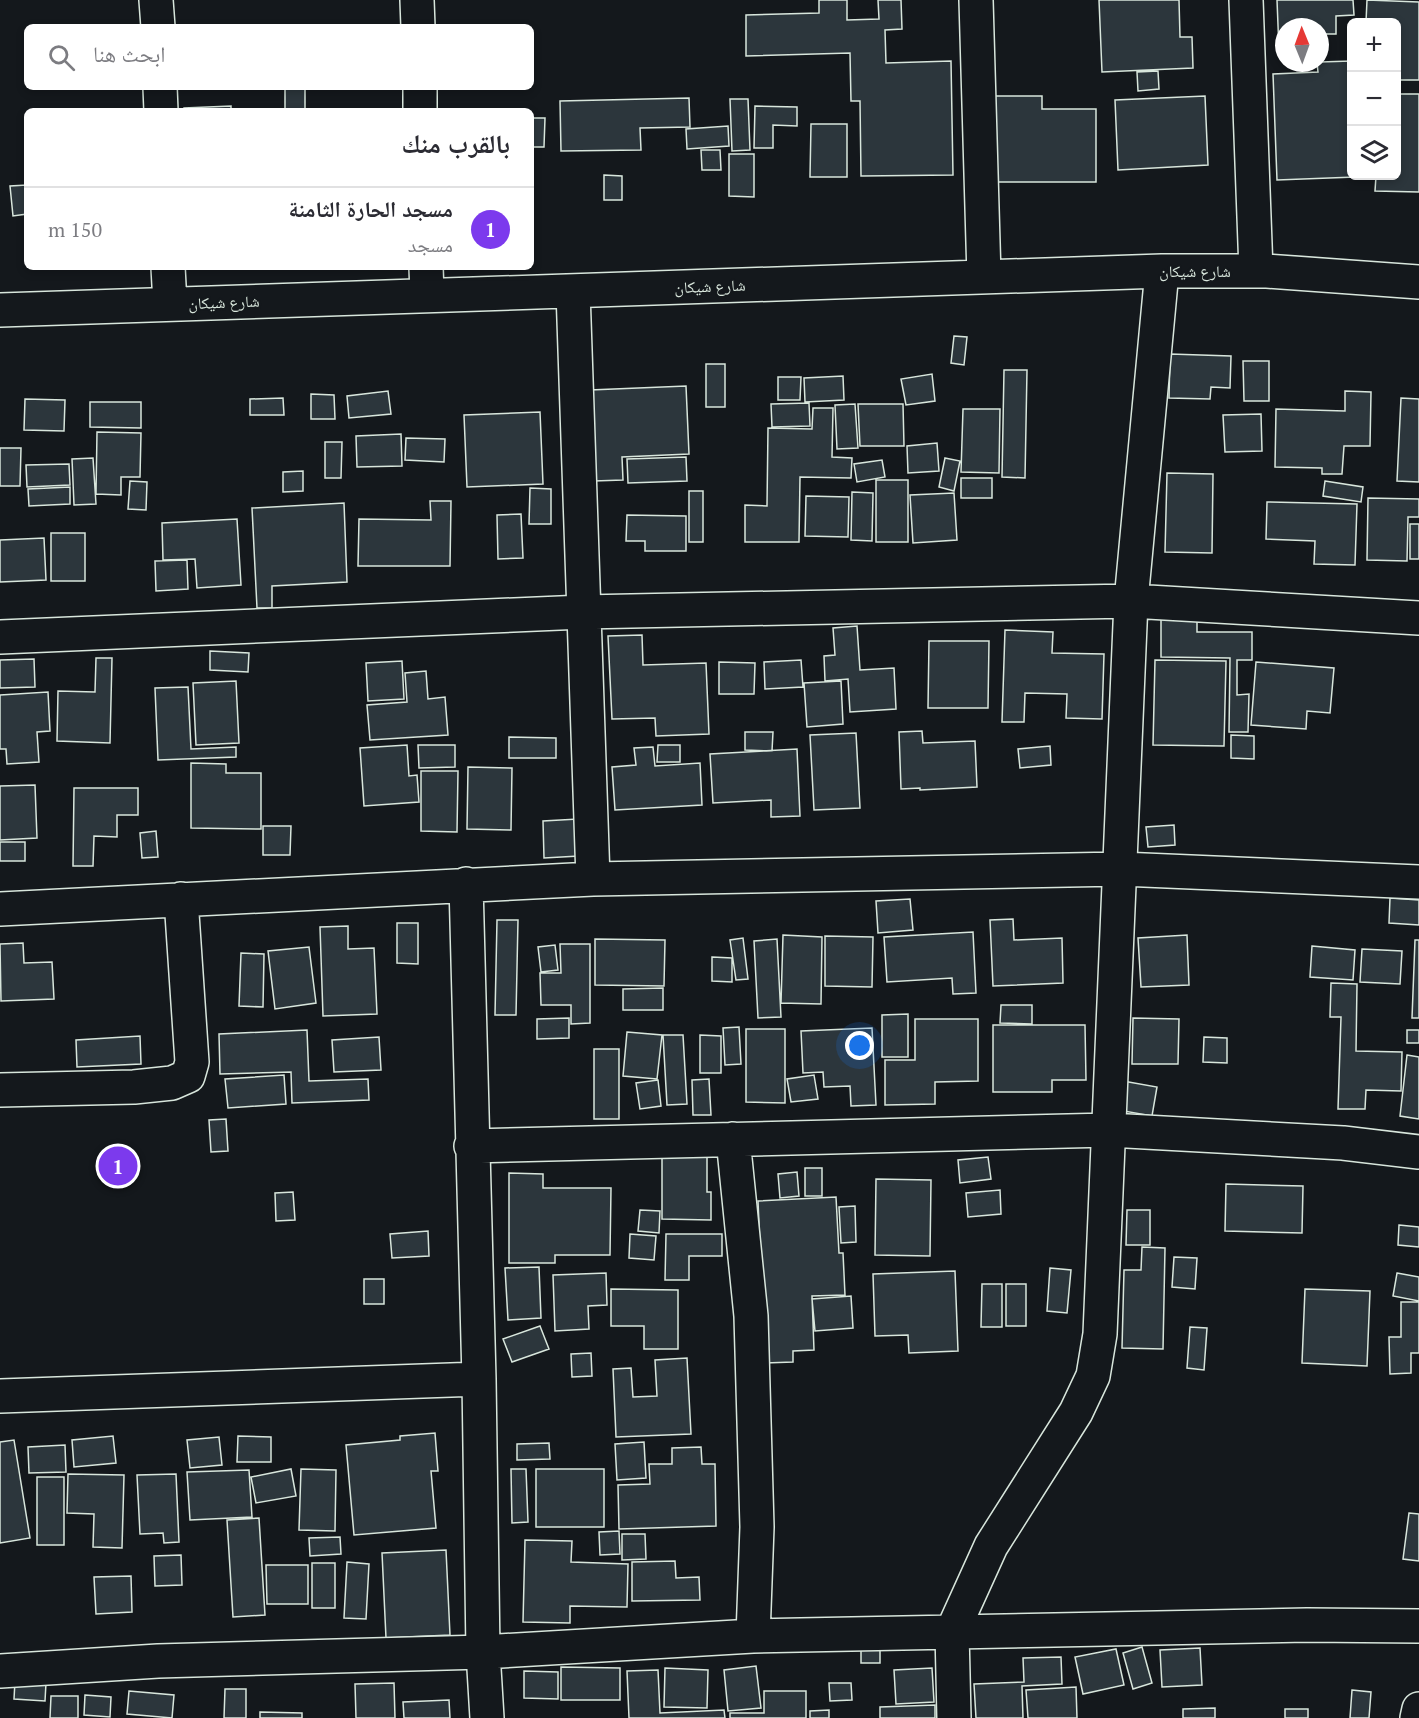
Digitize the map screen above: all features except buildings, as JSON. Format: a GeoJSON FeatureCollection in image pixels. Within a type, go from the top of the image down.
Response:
{"type":"FeatureCollection","features":[{"type":"Feature","properties":{"kind":"street"},"geometry":{"type":"LineString","coordinates":[[156,0],[158,24]]}},
{"type":"Feature","properties":{"kind":"street"},"geometry":{"type":"LineString","coordinates":[[417,0],[418,24]]}},
{"type":"Feature","properties":{"kind":"street"},"geometry":{"type":"LineString","coordinates":[[976,0],[984,277]]}},
{"type":"Feature","properties":{"kind":"street"},"geometry":{"type":"LineString","coordinates":[[1246,0],[1256,271]]}},
{"type":"Feature","properties":{"kind":"street"},"geometry":{"type":"LineString","coordinates":[[160,90],[161,108]]}},
{"type":"Feature","properties":{"kind":"street"},"geometry":{"type":"LineString","coordinates":[[420,90],[420,108]]}},
{"type":"Feature","properties":{"kind":"street"},"geometry":{"type":"LineString","coordinates":[[168,270],[170,304]]}},
{"type":"Feature","properties":{"kind":"street"},"geometry":{"type":"LineString","coordinates":[[954,1718],[952,1632],[991,1546],[1076,1412],[1093,1376],[1100,1334],[1131,601],[1162,271]]}},
{"type":"Feature","properties":{"kind":"street","name":"شارع شيكان"},"geometry":{"type":"LineString","coordinates":[[0,310],[170,304],[426,281],[573,291],[1162,271],[1256,271],[1419,282]]}},
{"type":"Feature","properties":{"kind":"street"},"geometry":{"type":"LineString","coordinates":[[573,291],[593,879]]}},
{"type":"Feature","properties":{"kind":"street"},"geometry":{"type":"LineString","coordinates":[[0,637],[583,612],[1131,601],[1419,618]]}},
{"type":"Feature","properties":{"kind":"street"},"geometry":{"type":"LineString","coordinates":[[0,909],[593,879],[1121,869],[1419,882]]}},
{"type":"Feature","properties":{"kind":"street"},"geometry":{"type":"LineString","coordinates":[[466,884],[471,1146],[479,1379],[483,1652],[487,1718]]}},
{"type":"Feature","properties":{"kind":"street"},"geometry":{"type":"LineString","coordinates":[[0,1090],[134,1087],[172,1083],[188,1076],[192,1062],[181,899]]}},
{"type":"Feature","properties":{"kind":"street"},"geometry":{"type":"LineString","coordinates":[[471,1146],[1109,1130],[1343,1143],[1419,1152]]}},
{"type":"Feature","properties":{"kind":"street"},"geometry":{"type":"LineString","coordinates":[[733,1139],[751,1316],[757,1527],[753,1636]]}},
{"type":"Feature","properties":{"kind":"street"},"geometry":{"type":"LineString","coordinates":[[0,1396],[479,1379]]}},
{"type":"Feature","properties":{"kind":"street"},"geometry":{"type":"LineString","coordinates":[[0,1671],[158,1661],[483,1652],[753,1636],[1307,1625],[1419,1626]]}},
{"type":"Feature","properties":{"kind":"street"},"geometry":{"type":"LineString","coordinates":[[1417,1718],[1419,1709]]}},
{"type":"Feature","properties":{"kind":"place","name":"مسجد الحارة الثامنة"},"geometry":{"type":"Point","coordinates":[118,1166]}}]}
